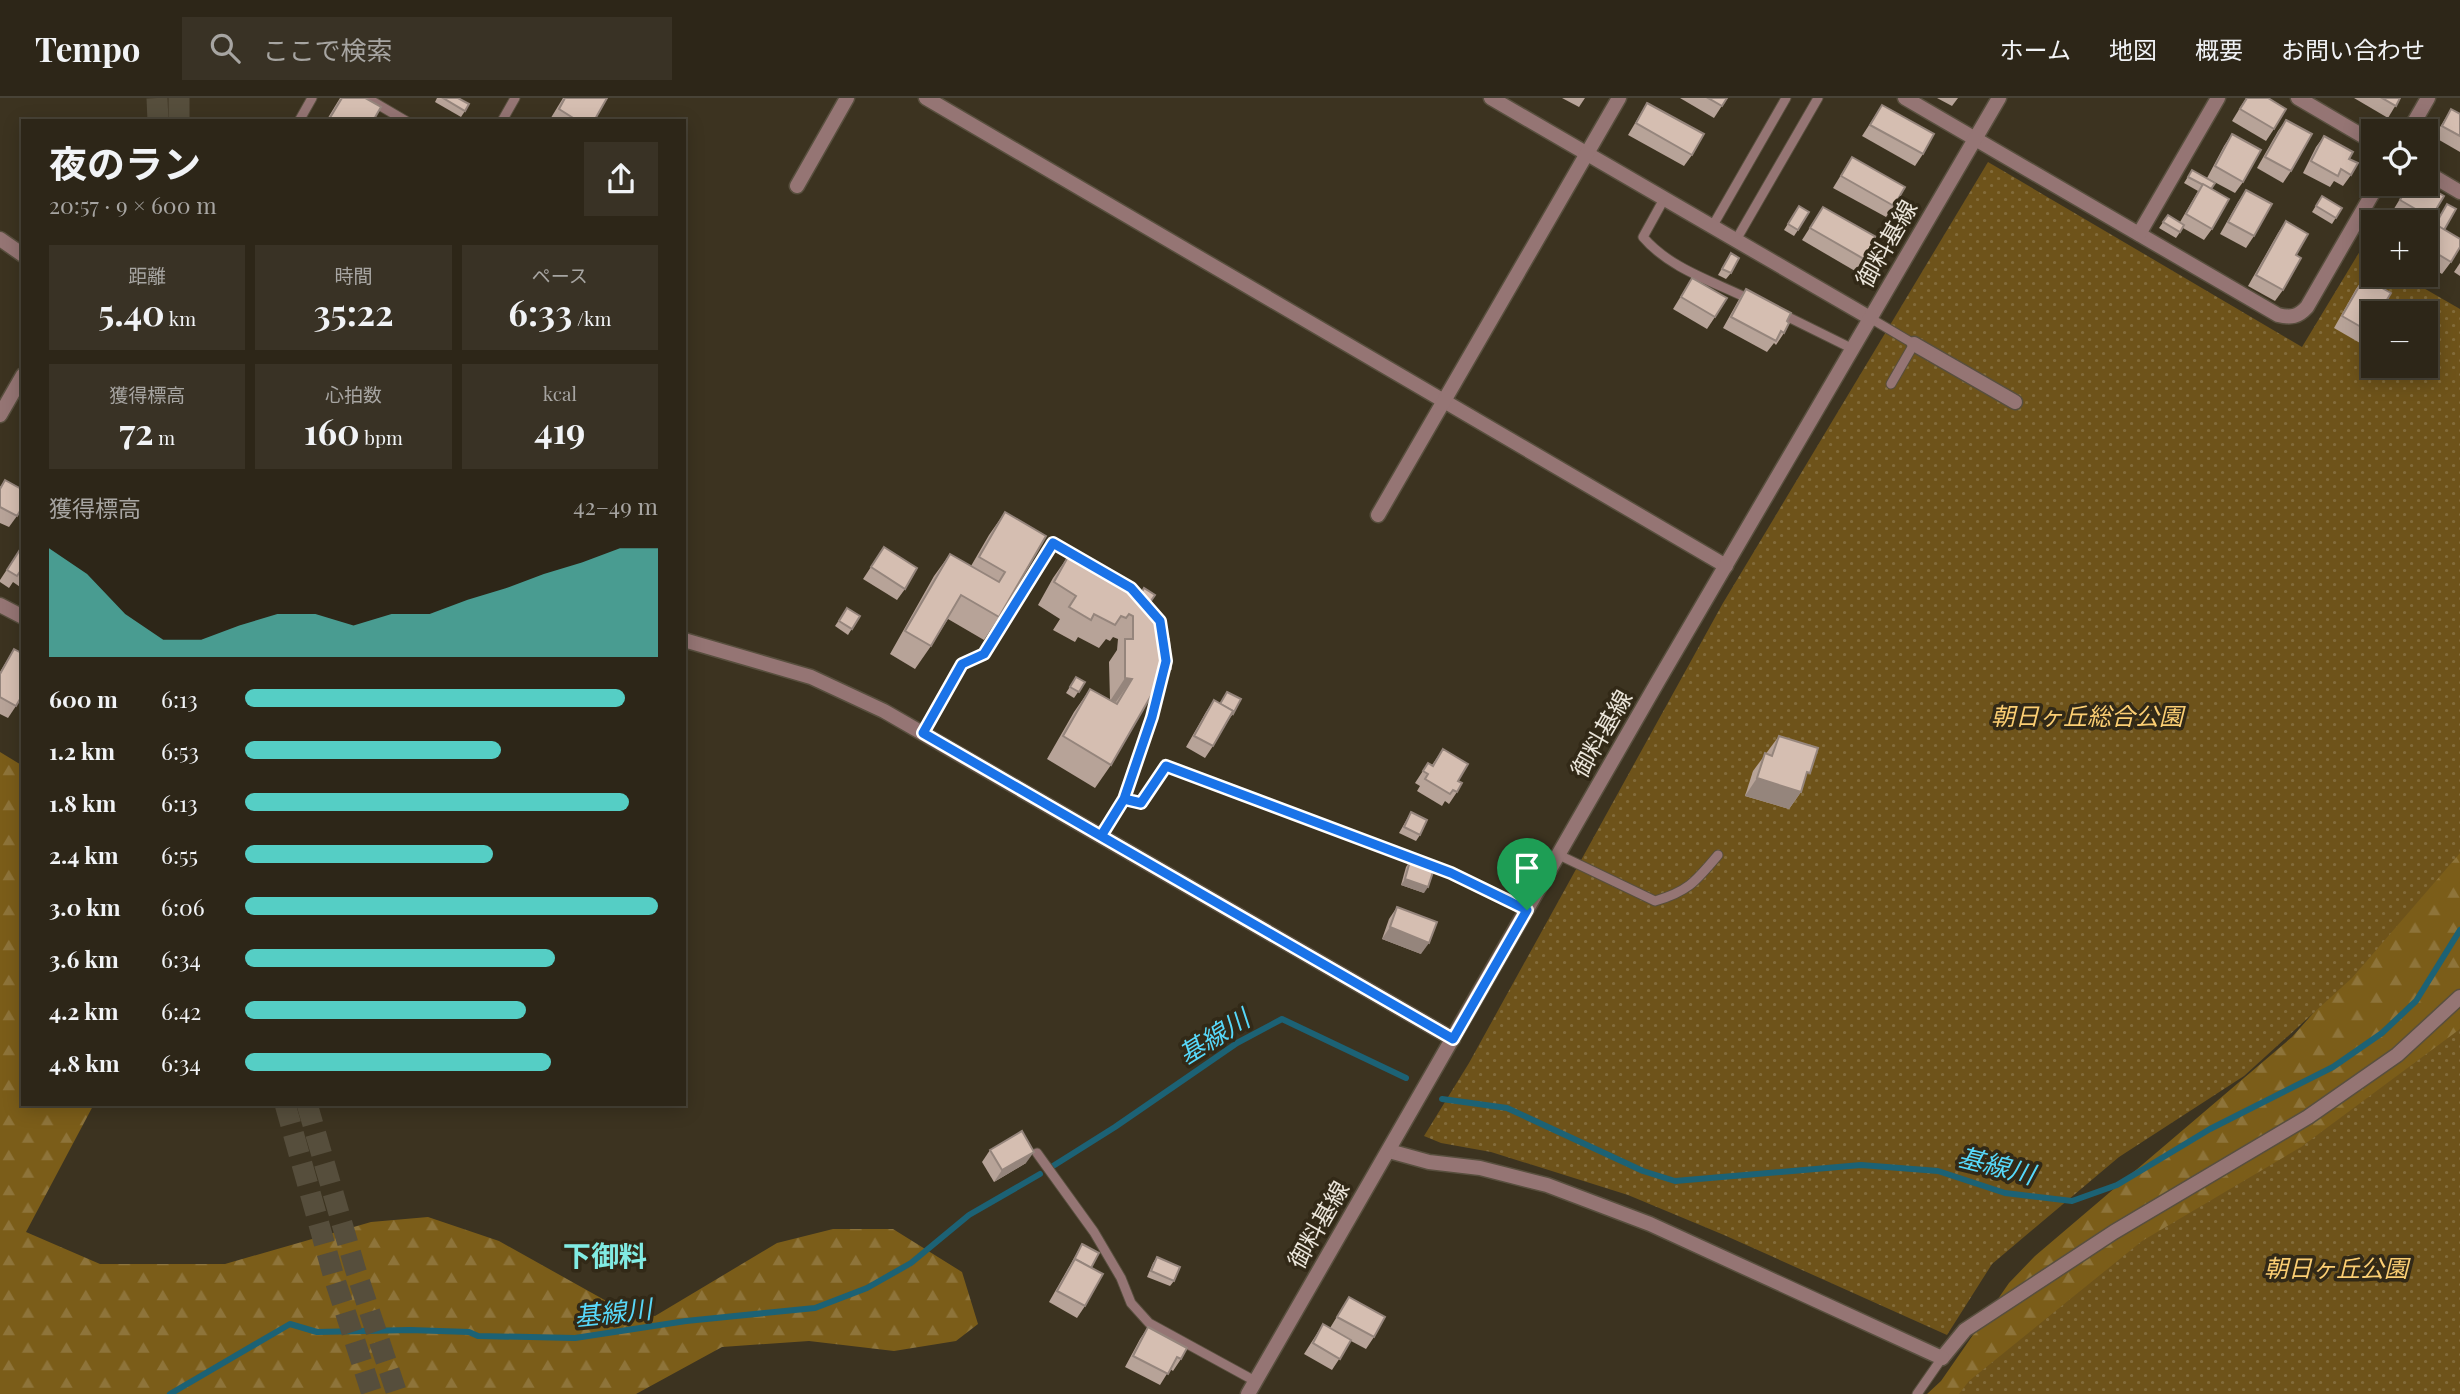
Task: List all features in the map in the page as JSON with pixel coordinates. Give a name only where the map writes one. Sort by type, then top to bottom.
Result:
[{"type":"street","points":[[797,186],[846,98]]},
{"type":"street","points":[[926,98],[1726,566]]},
{"type":"street","points":[[1491,98],[1870,318]]},
{"type":"street","points":[[1378,515],[1619,98]]},
{"type":"street","points":[[1905,98],[2138,234],[2278,314],[2290,318],[2307,307],[2371,196]]},
{"type":"street","name":"御料基線","points":[[1252,1388],[1999,98]]},
{"type":"street","points":[[2138,234],[2218,98]]},
{"type":"street","points":[[2298,98],[2361,135]]},
{"type":"street","points":[[2416,119],[2428,98]]},
{"type":"street","points":[[2438,179],[2460,192]]},
{"type":"street","points":[[0,239],[21,255]]},
{"type":"street","points":[[1914,344],[2015,402]]},
{"type":"street","points":[[0,415],[21,378]]},
{"type":"street","points":[[0,605],[21,616]]},
{"type":"street","points":[[686,641],[811,677],[851,694],[1453,1039]]},
{"type":"street","points":[[1389,1151],[1429,1162],[1480,1168],[1547,1185],[1650,1224],[1942,1358],[1965,1330],[2114,1232],[2308,1117],[2398,1055],[2460,997]]},
{"type":"lane","points":[[300,119],[312,98]]},
{"type":"lane","points":[[367,98],[403,119]]},
{"type":"lane","points":[[503,119],[515,98]]},
{"type":"lane","points":[[1712,227],[1786,98]]},
{"type":"lane","points":[[1736,240],[1818,98]]},
{"type":"lane","points":[[1664,199],[1643,237],[1655,251],[1670,261],[1764,305]]},
{"type":"lane","points":[[1775,311],[1853,349]]},
{"type":"lane","points":[[1870,318],[1914,344],[1891,384]]},
{"type":"lane","points":[[923,733],[962,664],[984,654],[1053,543],[1131,588],[1160,621],[1162,635]]},
{"type":"lane","points":[[1101,836],[1124,799],[1152,717],[1166,661]]},
{"type":"lane","points":[[1124,799],[1141,803],[1166,766],[1451,873],[1527,910]]},
{"type":"lane","points":[[1559,855],[1655,901],[1680,894],[1718,855]]},
{"type":"lane","points":[[1037,1153],[1094,1232],[1121,1278],[1131,1303],[1149,1323],[1252,1388]]},
{"type":"lane","points":[[1917,1394],[1942,1358]]},
{"type":"green space","name":"朝日ヶ丘総合公園","points":[[1988,162],[2302,347],[2360,251],[2361,287],[2422,287],[2460,309],[2460,853],[2352,978],[2244,1076],[2119,1157],[1992,1264],[1947,1335],[1628,1195],[1491,1152],[1441,1143],[1424,1136],[1469,1063],[1723,603]]},
{"type":"green space","points":[[0,752],[21,765],[21,1106],[93,1106],[26,1232],[100,1264],[225,1264],[371,1222],[428,1217],[499,1241],[626,1312],[655,1316],[777,1243],[833,1229],[893,1229],[962,1272],[978,1324],[956,1341],[894,1351],[809,1341],[722,1347],[636,1394],[0,1394]]},
{"type":"green space","name":"朝日ヶ丘公園","points":[[2460,848],[2460,1394],[1927,1394],[1941,1381],[2009,1283],[2035,1256],[2292,1037]]},
{"type":"green space","name":"朝日ヶ丘公園","points":[[2460,1029],[2460,1394],[1959,1394],[1969,1381],[2142,1241],[2301,1147]]},
{"type":"building","points":[[342,98],[365,98],[381,107],[374,119],[329,119]]},
{"type":"building","points":[[443,98],[458,98],[469,104],[465,111]]},
{"type":"building","points":[[565,98],[607,98],[595,119],[575,119],[559,109]]},
{"type":"building","points":[[1708,98],[1727,98],[1722,106]]},
{"type":"building","points":[[2247,98],[2268,98],[2286,109],[2274,129],[2240,109]]},
{"type":"building","points":[[2382,98],[2400,98],[2396,106]]},
{"type":"building","points":[[1647,103],[1704,134],[1692,155],[1636,123]]},
{"type":"building","points":[[1882,105],[1934,134],[1923,154],[1870,125]]},
{"type":"building","points":[[2451,109],[2460,114],[2460,136],[2442,126]]},
{"type":"building","points":[[2286,120],[2312,134],[2291,171],[2265,157]]},
{"type":"building","points":[[2232,134],[2261,150],[2243,182],[2215,166]]},
{"type":"building","points":[[2324,136],[2353,152],[2349,159],[2358,163],[2351,175],[2341,169],[2338,176],[2311,161]]},
{"type":"building","points":[[1852,157],[1905,187],[1894,206],[1841,176]]},
{"type":"building","points":[[2192,170],[2215,183],[2211,189],[2188,177]]},
{"type":"building","points":[[2203,184],[2229,199],[2212,229],[2186,214]]},
{"type":"building","points":[[2246,190],[2272,204],[2254,236],[2228,222]]},
{"type":"building","points":[[2438,193],[2444,196],[2436,210],[2417,210],[2400,200],[2402,196],[2438,196]]},
{"type":"building","points":[[2322,196],[2342,208],[2336,218],[2316,206]]},
{"type":"building","points":[[2447,204],[2456,209],[2444,230],[2438,226],[2438,220]]},
{"type":"building","points":[[1799,206],[1809,212],[1798,230],[1788,224]]},
{"type":"building","points":[[1823,207],[1876,237],[1864,259],[1810,228]]},
{"type":"building","points":[[2168,215],[2184,225],[2180,232],[2163,222]]},
{"type":"building","points":[[2286,221],[2308,234],[2296,255],[2301,258],[2283,290],[2256,275]]},
{"type":"building","points":[[2438,226],[2460,239],[2460,247],[2451,262],[2438,254]]},
{"type":"building","points":[[1731,253],[1739,258],[1731,273],[1722,269]]},
{"type":"building","points":[[1692,278],[1727,298],[1715,317],[1681,297]]},
{"type":"building","points":[[2361,283],[2361,287],[2380,287],[2391,293],[2386,301],[2361,301],[2361,327],[2342,316]]},
{"type":"building","points":[[1746,289],[1791,313],[1784,333],[1781,331],[1776,341],[1731,317]]},
{"type":"building","points":[[5,480],[21,489],[21,509],[17,516],[0,507],[0,489]]},
{"type":"building","points":[[1005,512],[1046,536],[999,617],[961,595],[931,646],[905,631],[950,554],[999,582],[1005,572],[979,557]]},
{"type":"building","points":[[884,547],[917,568],[905,589],[871,567]]},
{"type":"building","points":[[21,548],[21,570],[17,576],[7,570]]},
{"type":"building","points":[[1069,555],[1139,597],[1144,588],[1155,595],[1144,611],[1162,622],[1163,639],[1169,639],[1171,669],[1166,670],[1111,765],[1063,736],[1090,689],[1117,704],[1132,679],[1125,678],[1125,639],[1133,639],[1133,616],[1121,616],[1115,625],[1094,614],[1091,620],[1069,607],[1076,596],[1054,582]]},
{"type":"building","points":[[847,608],[860,616],[852,629],[839,621]]},
{"type":"building","points":[[14,649],[21,653],[21,697],[16,706],[0,697],[0,674]]},
{"type":"building","points":[[1076,677],[1085,682],[1079,692],[1070,687]]},
{"type":"building","points":[[1227,692],[1241,699],[1233,714],[1233,711],[1220,704]]},
{"type":"building","points":[[1214,700],[1233,711],[1213,746],[1194,736]]},
{"type":"building","points":[[1779,736],[1818,748],[1801,792],[1757,778],[1765,753],[1772,756]]},
{"type":"building","points":[[1443,749],[1468,764],[1458,781],[1462,783],[1457,792],[1453,790],[1450,794],[1425,779],[1428,774],[1423,771],[1428,763],[1433,766]]},
{"type":"building","points":[[1411,812],[1427,820],[1420,835],[1404,827]]},
{"type":"building","points":[[1410,861],[1434,869],[1428,887],[1405,879]]},
{"type":"building","points":[[1397,907],[1437,922],[1429,943],[1390,927]]},
{"type":"building","points":[[1022,1131],[1034,1152],[1002,1170],[990,1150]]},
{"type":"building","points":[[1082,1244],[1099,1253],[1091,1268],[1075,1259],[1073,1262]]},
{"type":"building","points":[[1157,1257],[1180,1267],[1174,1281],[1151,1271]]},
{"type":"building","points":[[1075,1259],[1103,1274],[1085,1306],[1057,1291]]},
{"type":"building","points":[[1349,1297],[1385,1317],[1374,1337],[1337,1317]]},
{"type":"building","points":[[1323,1324],[1351,1340],[1340,1359],[1313,1343]]},
{"type":"building","points":[[1148,1327],[1187,1348],[1181,1359],[1177,1357],[1168,1374],[1133,1356]]},
{"type":"waterway","name":"基線川","points":[[1442,1099],[1507,1108],[1643,1171],[1675,1181],[1861,1165],[1938,1171],[2005,1193],[2072,1201],[2117,1185],[2210,1129],[2333,1067],[2382,1033],[2416,1001],[2460,930]]},
{"type":"waterway","name":"基線川","points":[[1053,1166],[1237,1043],[1282,1019],[1406,1078]]},
{"type":"waterway","name":"基線川","points":[[170,1394],[290,1324],[317,1332],[410,1330],[469,1332],[478,1336],[575,1338],[686,1321],[815,1308],[867,1288],[911,1263],[969,1215],[1040,1174]]},
{"type":"tunnel","points":[[157,98],[158,119]]},
{"type":"tunnel","points":[[179,98],[179,119]]},
{"type":"tunnel","points":[[286,1106],[333,1274],[372,1394]]},
{"type":"tunnel","points":[[308,1106],[355,1268],[397,1394]]},
{"type":"district","name":"下御料","points":[[605,1256]]},
{"type":"route","points":[[1527,910],[1451,873],[1166,766],[1141,803],[1124,799],[1101,836],[923,733],[962,664],[984,654],[1053,543],[1131,588],[1160,621],[1166,661],[1152,717],[1124,799],[1101,836],[1453,1039],[1527,910]]}]
